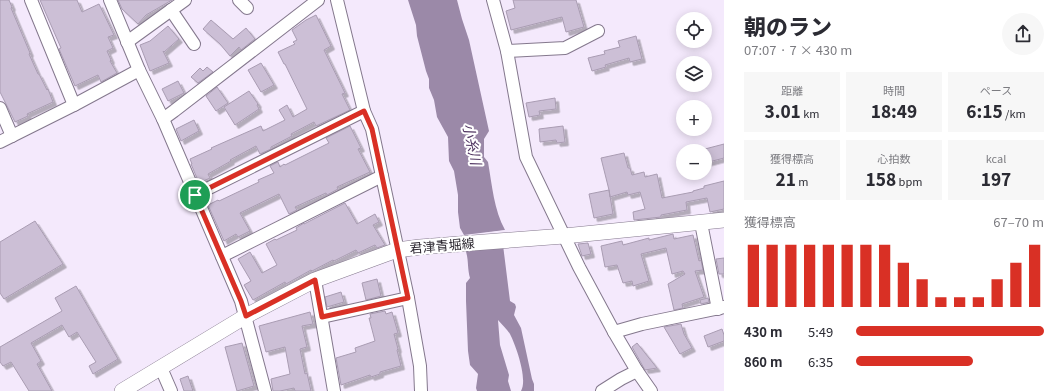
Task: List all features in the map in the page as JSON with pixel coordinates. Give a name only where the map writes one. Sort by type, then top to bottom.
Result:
[{"type":"main road","name":"君津青堀線","points":[[122,391],[246,316],[315,280],[397,250],[564,236],[724,220]]},
{"type":"street","points":[[31,0],[74,105]]},
{"type":"street","points":[[110,0],[139,70],[162,119],[241,301],[264,391]]},
{"type":"street","points":[[162,119],[318,0]]},
{"type":"street","points":[[337,0],[364,111],[372,129],[408,298],[420,366],[421,391]]},
{"type":"street","points":[[493,0],[507,51],[526,157],[578,267],[614,332],[637,371],[651,391]]},
{"type":"street","points":[[127,42],[183,1]]},
{"type":"street","points":[[171,10],[194,44]]},
{"type":"street","points":[[507,51],[565,48],[598,31]]},
{"type":"street","points":[[0,142],[139,70]]},
{"type":"street","points":[[0,108],[12,136]]},
{"type":"street","points":[[195,195],[364,111]]},
{"type":"street","points":[[222,256],[382,176]]},
{"type":"street","points":[[614,332],[642,324],[721,308],[701,223]]},
{"type":"street","points":[[315,280],[334,391]]},
{"type":"street","points":[[322,317],[408,298]]},
{"type":"street","points":[[161,368],[171,391]]},
{"type":"street","points":[[602,391],[637,371]]},
{"type":"water","name":"小糸川","points":[[408,0],[457,0],[469,40],[489,131],[484,139],[484,157],[488,162],[498,214],[505,230],[464,235],[460,228],[458,195],[454,171],[449,161],[448,137],[437,117],[434,100],[429,88],[429,79],[417,36],[416,25]]},
{"type":"water","points":[[503,245],[510,301],[515,304],[516,307],[514,315],[521,328],[534,384],[534,391],[521,391],[523,379],[518,354],[510,334],[498,320],[500,345],[509,375],[508,381],[511,391],[477,391],[478,374],[470,365],[468,351],[466,283],[470,278],[465,249]]},
{"type":"pier","points":[[507,230],[506,232],[462,236]]},
{"type":"building","points":[[0,0],[9,0],[30,53],[29,54],[38,74],[47,90],[48,89],[53,102],[27,114],[28,116],[15,122],[0,92]]},
{"type":"building","points":[[40,0],[77,0],[82,12],[99,4],[114,35],[108,37],[113,48],[107,51],[111,60],[110,61],[117,73],[101,82],[98,75],[75,86],[59,49],[61,48]]},
{"type":"building","points":[[118,0],[172,0],[146,15],[138,24],[122,9]]},
{"type":"building","points":[[513,0],[576,0],[584,27],[566,32],[562,17],[511,30],[506,11],[515,8]]},
{"type":"building","points":[[316,15],[331,46],[324,50],[345,93],[342,94],[350,110],[316,126],[314,122],[291,134],[292,136],[260,154],[256,146],[208,174],[210,178],[199,183],[190,159],[261,126],[263,131],[285,120],[279,110],[287,105],[293,117],[307,109],[278,52],[295,44],[293,42],[297,40],[292,30]]},
{"type":"building","points":[[211,20],[233,39],[246,28],[255,39],[241,50],[239,47],[230,56],[220,44],[203,29]]},
{"type":"building","points":[[168,26],[179,39],[164,52],[163,51],[169,63],[150,71],[140,45],[150,41]]},
{"type":"building","points":[[636,36],[642,59],[630,62],[629,58],[605,65],[606,67],[592,71],[588,58],[605,54],[604,51],[620,47],[618,41]]},
{"type":"building","points":[[261,63],[274,85],[261,92],[248,70]]},
{"type":"building","points":[[207,67],[213,72],[198,83],[191,77],[200,68],[203,71]]},
{"type":"building","points":[[178,81],[184,93],[168,101],[162,89]]},
{"type":"building","points":[[217,87],[228,103],[216,111],[206,96]]},
{"type":"building","points":[[249,91],[258,104],[259,109],[235,125],[224,107]]},
{"type":"building","points":[[555,98],[556,109],[539,111],[540,115],[529,117],[526,103]]},
{"type":"building","points":[[194,120],[199,131],[181,141],[176,129]]},
{"type":"building","points":[[350,126],[361,148],[358,149],[370,172],[337,187],[338,189],[327,195],[326,193],[295,207],[297,210],[289,214],[279,194],[240,213],[250,231],[238,237],[236,234],[224,241],[208,205],[259,182],[258,180],[274,173],[270,166],[278,162],[280,167],[329,143],[326,138]]},
{"type":"building","points":[[563,126],[565,142],[557,143],[556,140],[540,142],[539,129]]},
{"type":"building","points":[[724,144],[724,158],[712,161],[712,147]]},
{"type":"building","points":[[624,153],[628,168],[630,168],[632,175],[644,172],[645,177],[657,174],[662,198],[693,192],[704,188],[704,186],[724,181],[724,209],[710,212],[707,198],[686,202],[687,210],[661,215],[661,217],[634,220],[633,212],[645,209],[640,192],[628,195],[627,192],[610,197],[613,214],[594,218],[589,194],[609,190],[601,158]]},
{"type":"building","points":[[345,203],[357,224],[375,214],[379,222],[373,225],[385,245],[377,248],[375,245],[358,253],[356,250],[312,271],[311,270],[286,284],[285,282],[253,300],[244,285],[251,281],[238,259],[250,252],[262,273],[277,265],[266,244],[297,230],[296,228],[304,223]]},
{"type":"building","points":[[35,221],[63,264],[4,299],[0,293],[0,242]]},
{"type":"building","points":[[673,234],[674,239],[693,235],[699,261],[701,260],[703,270],[695,271],[704,297],[682,304],[683,308],[674,310],[668,284],[685,274],[683,271],[672,274],[666,248],[641,254],[649,281],[633,286],[632,281],[623,283],[617,265],[605,267],[601,246],[622,241],[623,245],[649,238],[649,240]]},
{"type":"building","points":[[588,243],[591,254],[582,256],[578,244]]},
{"type":"building","points":[[724,258],[724,274],[719,274],[716,259]]},
{"type":"building","points":[[377,279],[381,296],[366,300],[362,283]]},
{"type":"building","points":[[76,286],[118,359],[93,374],[89,366],[96,362],[77,332],[69,337],[62,325],[31,343],[41,361],[37,364],[52,391],[29,391],[11,362],[3,366],[0,362],[0,347],[62,311],[55,298]]},
{"type":"building","points":[[341,292],[344,302],[327,307],[325,297]]},
{"type":"building","points":[[708,298],[709,302],[701,304],[700,300]]},
{"type":"building","points":[[385,311],[386,314],[392,312],[398,333],[394,334],[401,366],[380,372],[380,374],[371,377],[370,375],[341,385],[336,358],[356,352],[355,348],[375,341],[369,318],[371,318],[370,314]]},
{"type":"building","points":[[310,312],[313,324],[302,326],[307,347],[300,349],[305,374],[307,373],[311,391],[295,391],[294,388],[273,391],[271,379],[290,374],[285,347],[266,352],[259,326]]},
{"type":"building","points":[[681,324],[684,334],[692,348],[680,354],[664,327]]},
{"type":"building","points":[[722,329],[724,341],[708,347],[704,336]]},
{"type":"building","points":[[242,343],[254,386],[237,391],[225,347]]},
{"type":"building","points":[[637,343],[657,368],[645,370],[632,347]]},
{"type":"building","points":[[188,376],[193,391],[184,391],[180,379]]},
{"type":"route","points":[[364,111],[372,129],[408,298],[322,317],[315,280],[246,316],[241,301],[195,195],[364,111]]}]
